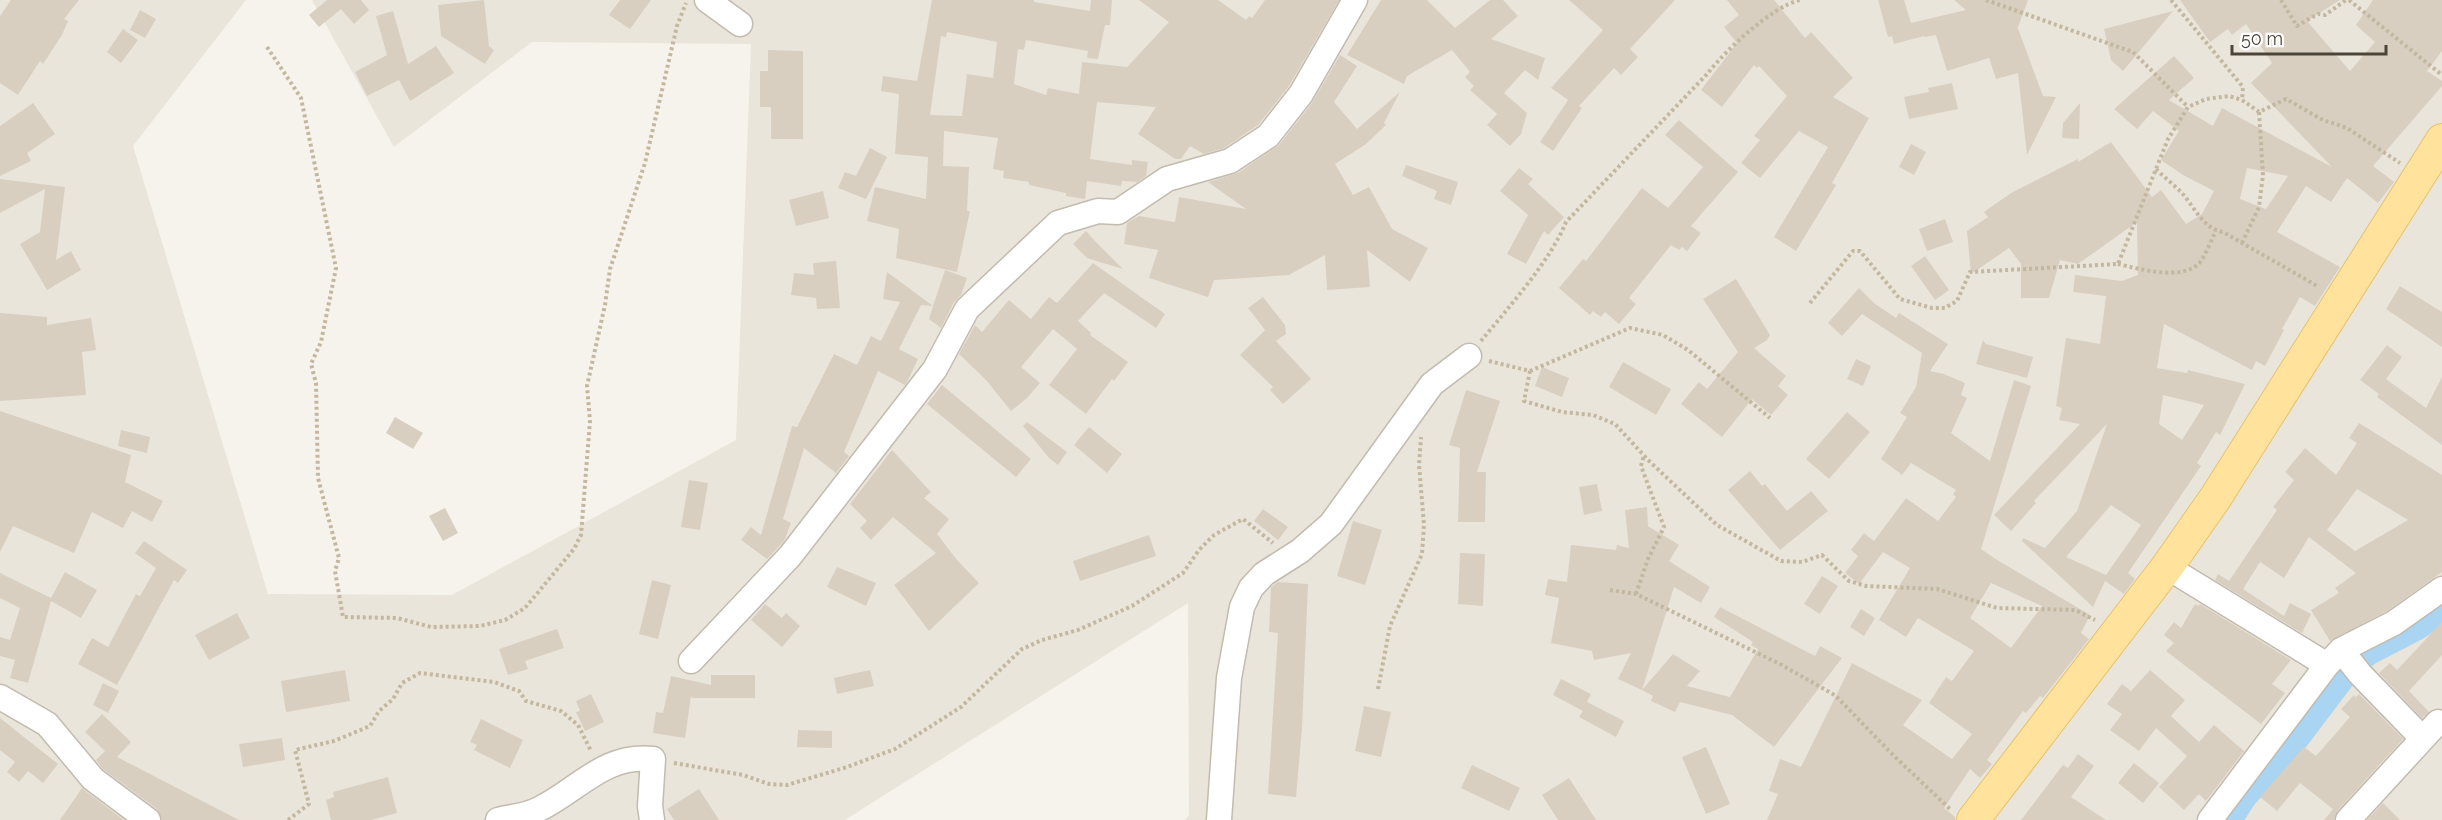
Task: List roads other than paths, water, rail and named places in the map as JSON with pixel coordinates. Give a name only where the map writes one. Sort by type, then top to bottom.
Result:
[{"type":"main road","points":[[1964,816],[2118,631],[2167,567],[2216,497],[2442,140]]},
{"type":"street","points":[[707,0],[740,24]]},
{"type":"street","points":[[691,662],[798,546],[935,369],[967,309],[1058,223],[1098,211],[1118,212],[1167,179],[1230,161],[1268,136],[1301,94],[1355,0]]},
{"type":"street","points":[[1219,820],[1229,678],[1242,607],[1251,588],[1264,574],[1331,524],[1354,494],[1380,453],[1432,384],[1469,356]]},
{"type":"street","points":[[2167,567],[2344,662],[2422,738]]},
{"type":"street","points":[[2210,820],[2344,662],[2442,589]]},
{"type":"street","points":[[0,697],[47,724],[93,779],[148,820]]},
{"type":"street","points":[[2349,820],[2422,738],[2438,722],[2442,724]]},
{"type":"street","points":[[498,820],[535,811],[601,770],[635,757],[653,759],[651,820]]},
{"type":"waterway","points":[[2232,820],[2246,798],[2290,751],[2349,673],[2369,655],[2419,629],[2442,613]]}]
